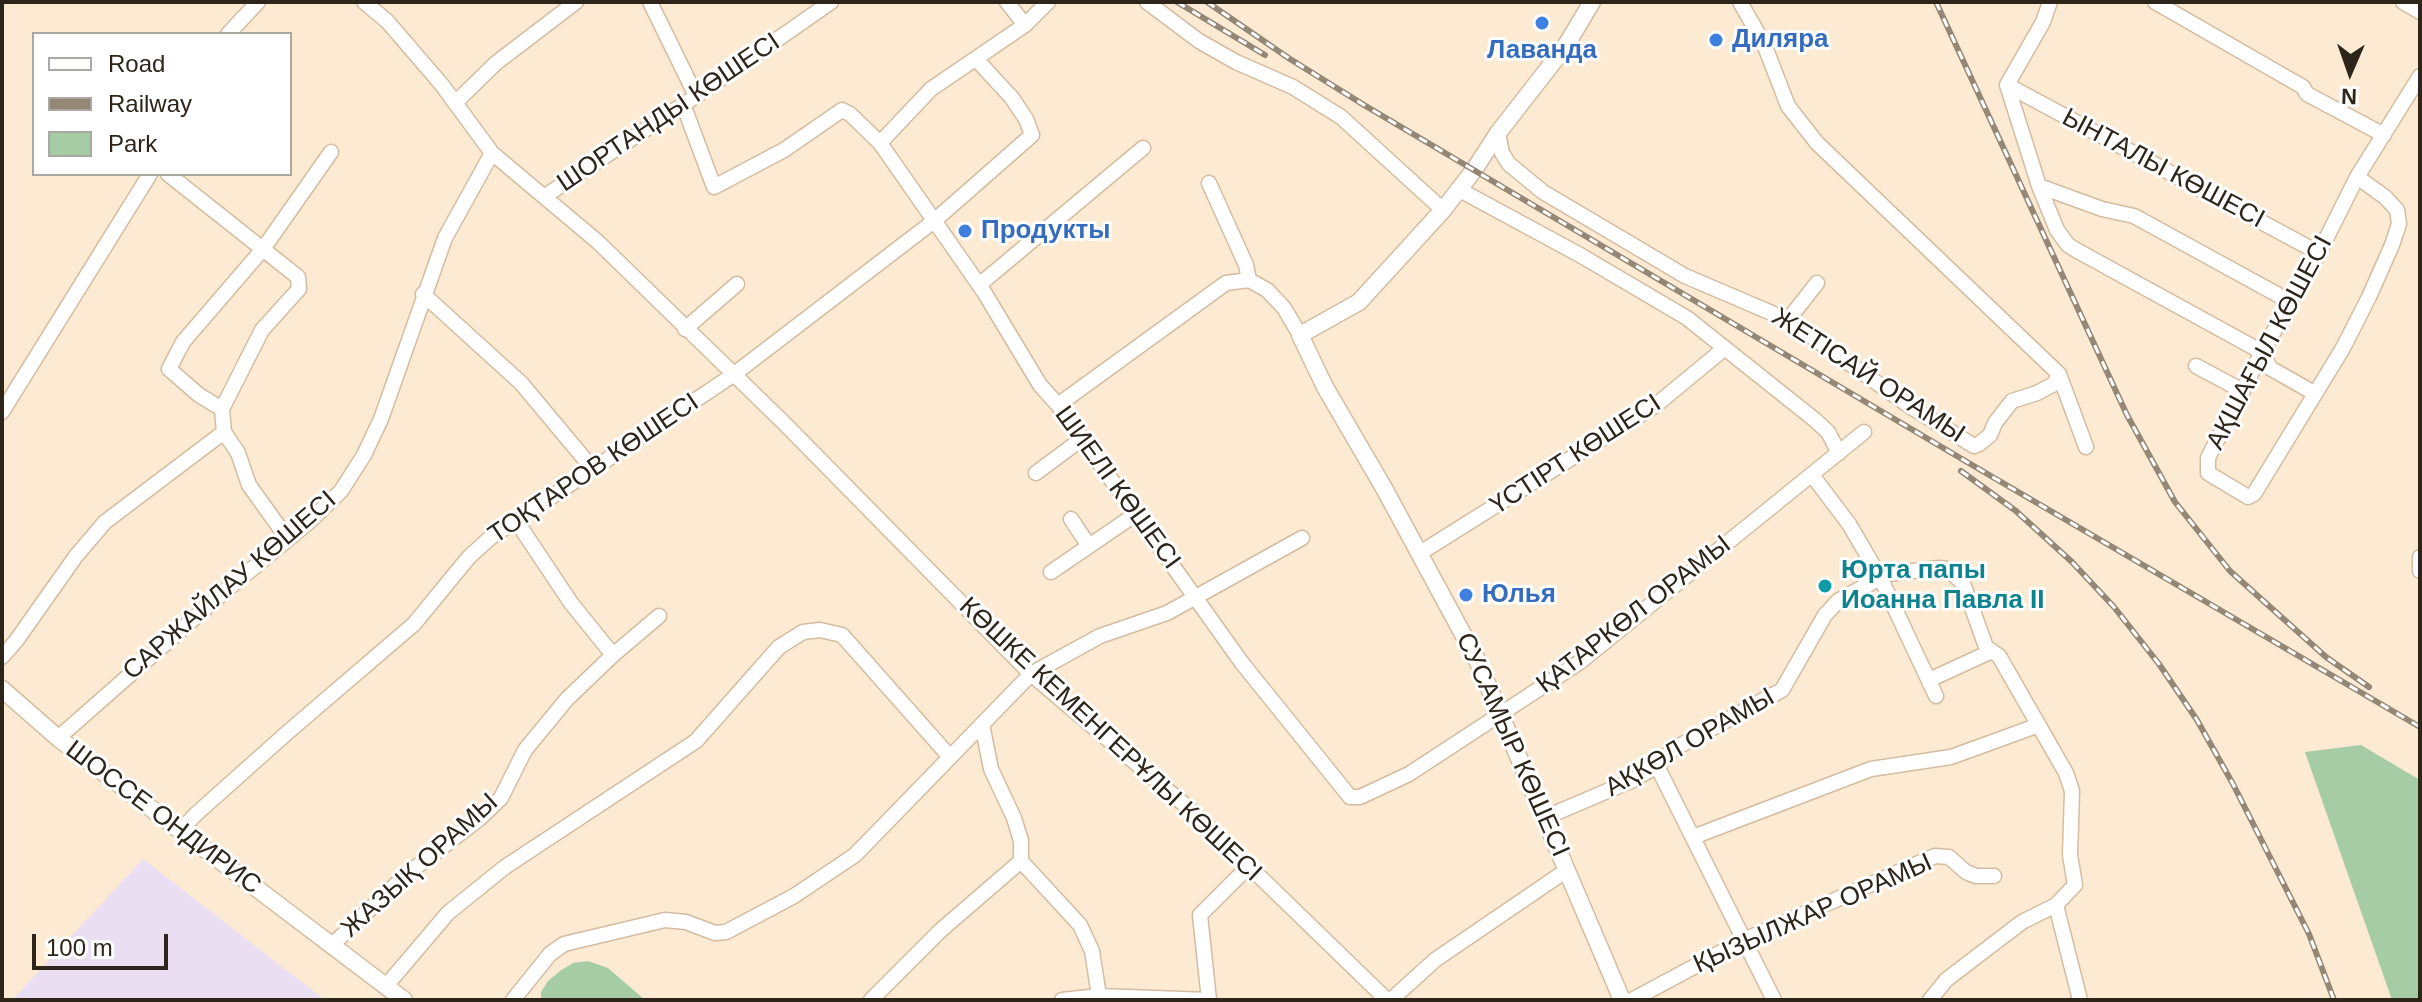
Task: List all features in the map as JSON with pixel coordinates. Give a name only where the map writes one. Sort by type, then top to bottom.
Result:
[{"type":"main road","points":[[1300,335],[1359,302],[1443,210],[1565,47],[1592,2]]},
{"type":"main road","name":"СУСАМЫР КӨШЕСІ","points":[[1300,335],[1325,387],[1478,662],[1622,1000]]},
{"type":"main road","name":"ШОССЕ ОНДИРИС","points":[[2,689],[58,738],[404,1000]]},
{"type":"street","points":[[230,32],[258,2]]},
{"type":"street","name":"КӨШКЕ КЕМЕНГЕРҰЛЫ КӨШЕСІ","points":[[364,2],[387,21],[492,153],[598,242],[784,423],[1031,674],[1192,811],[1389,1000]]},
{"type":"street","points":[[455,103],[496,63],[576,2]]},
{"type":"street","points":[[650,2],[690,100]]},
{"type":"street","name":"ШОРТАНДЫ КӨШЕСІ","points":[[545,196],[831,2]]},
{"type":"street","points":[[1007,2],[1025,25]]},
{"type":"street","points":[[880,143],[931,89],[1025,25],[1048,2]]},
{"type":"street","points":[[1147,2],[1199,41],[1236,62],[1293,87],[1341,117],[1443,210]]},
{"type":"street","points":[[1740,2],[1764,44],[1788,106],[1817,143],[2059,374],[2086,447]]},
{"type":"street","points":[[2050,2],[2043,22],[2007,85],[2039,186],[2057,230],[2068,245],[2262,352],[2270,368],[2314,393]]},
{"type":"street","points":[[2403,2],[2420,12]]},
{"type":"street","points":[[2163,4],[2303,87],[2307,94],[2384,135]]},
{"type":"street","name":"ТОҚТАРОВ КӨШЕСІ","points":[[180,831],[288,732],[414,624],[469,557],[515,519],[733,375],[934,221],[1032,135],[1012,98],[976,59]]},
{"type":"street","name":"АҚШАҒЫЛ КӨШЕСІ","points":[[2357,177],[2397,210],[2399,224],[2369,297],[2343,348],[2254,494],[2248,497],[2208,473],[2208,458],[2357,177],[2420,76]]},
{"type":"street","name":"ЫНТАЛЫ КӨШЕСІ","points":[[2007,85],[2319,253]]},
{"type":"street","name":"ШИЕЛІ КӨШЕСІ","points":[[690,100],[714,187],[784,150],[842,110],[880,143],[979,285],[1029,370],[1083,438],[1242,663],[1350,797],[1360,797],[1380,788]]},
{"type":"street","name":"ЖЕТІСАЙ ОРАМЫ","points":[[1498,133],[1502,153],[1509,164],[1543,192],[1685,276],[1788,320],[1911,407],[1974,446],[1990,435],[2012,401],[2054,384],[2059,374]]},
{"type":"street","points":[[979,285],[1143,148]]},
{"type":"street","points":[[222,409],[199,395],[169,369],[183,342],[263,249],[331,152]]},
{"type":"street","name":"САРЖАЙЛАУ КӨШЕСІ","points":[[58,738],[77,718],[310,521],[341,491],[364,455],[381,419],[445,238],[492,153]]},
{"type":"street","points":[[2,412],[149,176]]},
{"type":"street","points":[[171,176],[298,277],[299,289],[262,330],[222,409],[224,432],[238,453],[249,485],[287,538]]},
{"type":"street","points":[[1058,405],[1211,292],[1226,283],[1249,280],[1246,265],[1209,183]]},
{"type":"street","points":[[2039,186],[2102,209],[2134,216],[2291,302]]},
{"type":"street","points":[[1458,189],[1687,318],[1815,420],[1828,432],[1839,453]]},
{"type":"street","name":"СУСАМЫР КӨШЕСІ","points":[[1249,280],[1267,290],[1284,308],[1300,335]]},
{"type":"street","points":[[1788,320],[1817,283]]},
{"type":"street","points":[[685,329],[737,284]]},
{"type":"street","points":[[423,294],[521,383],[592,468]]},
{"type":"street","name":"ҮСТІРТ КӨШЕСІ","points":[[1420,553],[1656,405],[1725,348]]},
{"type":"street","points":[[2196,366],[2243,391]]},
{"type":"street","points":[[2,657],[76,556],[105,522],[224,432]]},
{"type":"street","name":"ҚАТАРКӨЛ ОРАМЫ","points":[[1380,788],[1409,774],[1580,662],[1864,432]]},
{"type":"street","points":[[1036,473],[1083,438]]},
{"type":"street","points":[[1812,475],[1849,524],[1880,577],[1936,696]]},
{"type":"street","points":[[1051,572],[1136,514]]},
{"type":"street","points":[[515,519],[571,603],[613,655]]},
{"type":"street","points":[[1071,519],[1089,546]]},
{"type":"street","points":[[513,1000],[550,954],[564,944],[665,920],[686,922],[715,933],[726,932],[754,919],[835,871],[855,855],[1031,674],[1100,636],[1167,613],[1195,599],[1302,538]]},
{"type":"street","points":[[2420,557],[2420,571]]},
{"type":"street","name":"АҚКӨЛ ОРАМЫ","points":[[1544,818],[1633,780],[1657,766],[1672,750],[1782,690],[1825,615],[1838,601],[1880,577],[1901,571],[1939,568],[1953,573],[1963,583],[1986,647],[1992,651]]},
{"type":"street","name":"ЖАЗЫҚ ОРАМЫ","points":[[331,946],[407,874],[479,819],[501,798],[532,741],[567,699],[659,616]]},
{"type":"street","name":"ЖАЗЫҚ ОРАМЫ","points":[[386,986],[428,935],[457,906],[505,867],[696,741],[779,647],[803,632],[820,630],[842,635],[950,757]]},
{"type":"street","points":[[1929,680],[1992,651],[1999,656],[2066,773],[2072,791],[2070,855],[2075,885],[2056,905],[2022,922],[1946,980],[1930,1000]]},
{"type":"street","points":[[982,724],[991,769],[1006,797],[1021,841],[1021,861],[1080,925],[1092,951],[1099,996]]},
{"type":"street","points":[[1693,837],[1871,769],[1951,757],[2039,725]]},
{"type":"street","points":[[1657,766],[1774,1000]]},
{"type":"street","name":"ҚЫЗЫЛЖАР ОРАМЫ","points":[[1632,1000],[1742,941],[1935,856],[1949,857],[1966,872],[1976,876],[1994,876]]},
{"type":"street","points":[[871,1000],[941,930],[1021,861]]},
{"type":"street","points":[[1062,1000],[1099,996],[1209,1000],[1200,915],[1249,866]]},
{"type":"street","points":[[1389,1000],[1435,960],[1567,870]]},
{"type":"street","points":[[2056,905],[2080,1000]]},
{"type":"shaded area","points":[[143,859],[325,1000],[12,1000]]},
{"type":"green space","points":[[2361,745],[2420,780],[2420,1000],[2392,1000],[2305,752]]},
{"type":"green space","points":[[588,961],[608,968],[645,1000],[541,1000],[541,992],[548,981],[560,971],[573,963]]},
{"type":"railway","points":[[1177,2],[1265,55]]},
{"type":"railway","points":[[1207,2],[1364,105],[2420,727]]},
{"type":"railway","points":[[1936,2],[2127,415],[2175,502],[2230,571],[2326,657],[2369,687]]},
{"type":"railway","points":[[1961,471],[2016,511],[2072,562],[2114,607],[2159,664],[2197,720],[2233,784],[2309,934],[2334,1000]]},
{"type":"place","name":"Лаванда","points":[[1542,23]]},
{"type":"place","name":"Диляра","points":[[1716,40]]},
{"type":"place","name":"Продукты","points":[[965,231]]},
{"type":"place","name":"Юрта папы Иоанна Павла II","points":[[1825,586]]},
{"type":"place","name":"Юлья","points":[[1466,595]]}]
